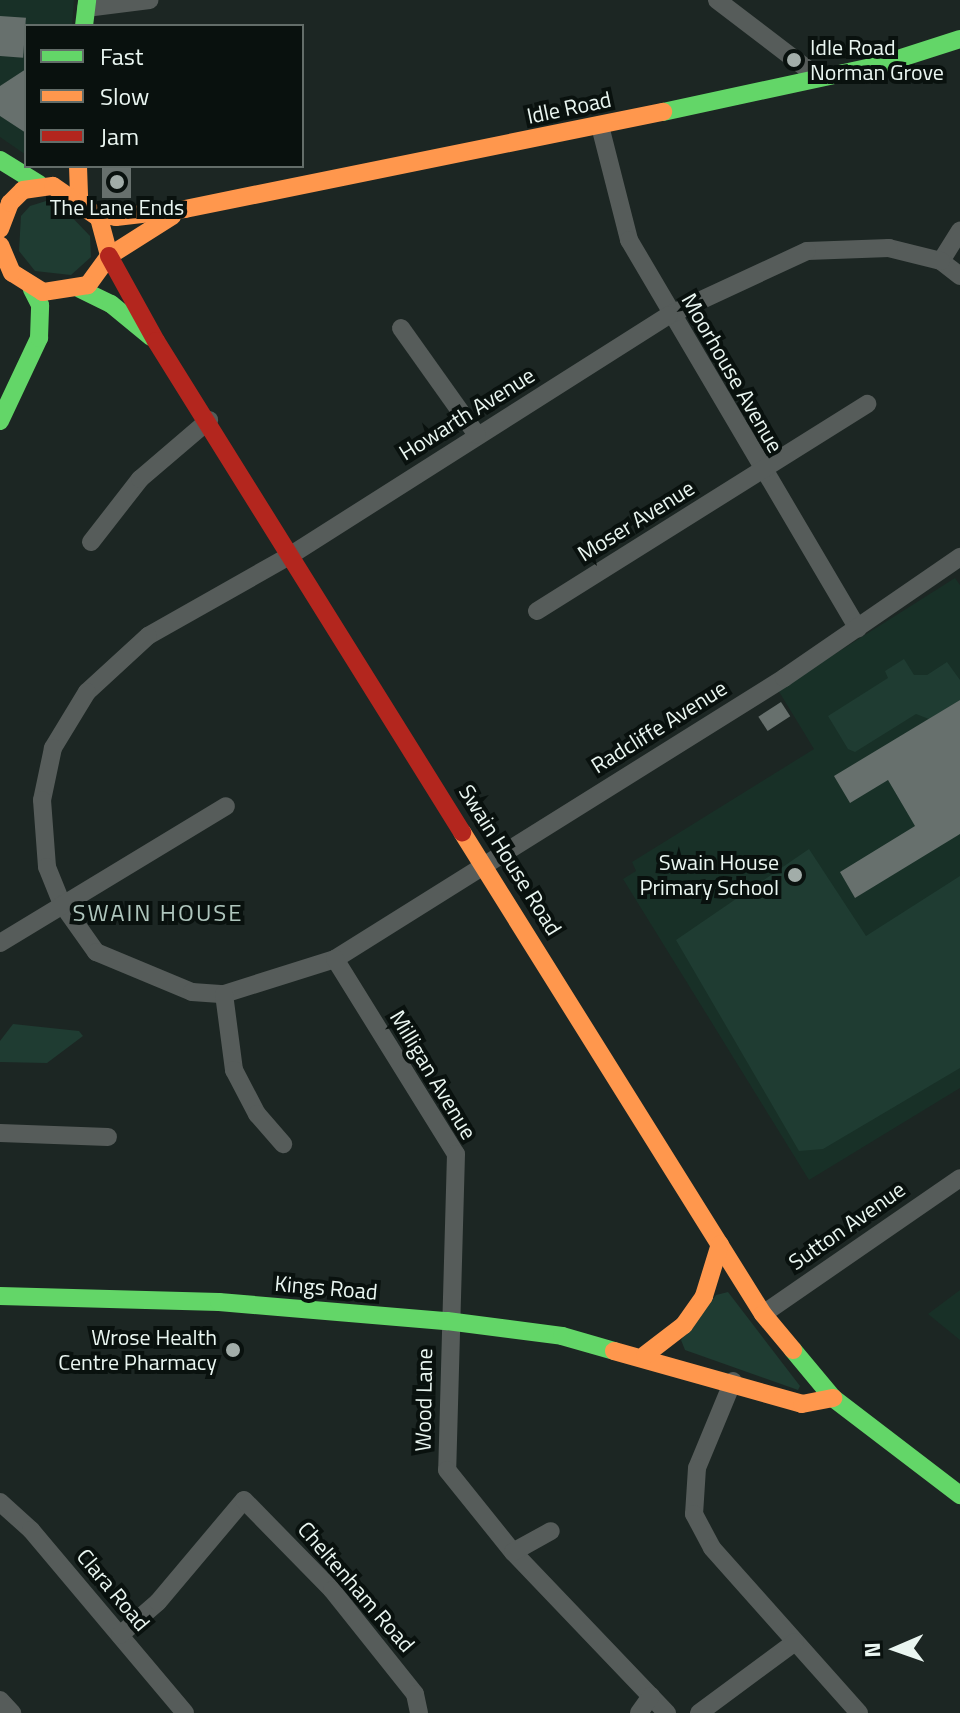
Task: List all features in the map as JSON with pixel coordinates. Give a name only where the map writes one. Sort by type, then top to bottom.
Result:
[{"type":"street","points":[[86,11],[149,0]]},
{"type":"street","points":[[717,0],[819,78]]},
{"type":"street","name":"Idle Road","points":[[94,213],[116,217],[185,209],[600,126],[819,78],[960,39]]},
{"type":"street","name":"Moorhouse Avenue","points":[[600,126],[629,240],[669,315],[858,629]]},
{"type":"street","points":[[0,160],[40,184],[79,199],[94,213]]},
{"type":"street","points":[[1,217],[23,190],[40,184],[56,168]]},
{"type":"street","points":[[78,168],[79,199]]},
{"type":"street","name":"Idle Road","points":[[0,421],[39,338],[76,290],[101,273],[109,256],[185,209]]},
{"type":"street","name":"Swain House Road","points":[[94,213],[108,237],[109,256],[156,341],[209,420],[763,1314],[833,1398]]},
{"type":"street","points":[[960,230],[941,261],[960,276]]},
{"type":"street","points":[[0,245],[6,271],[32,289],[76,290]]},
{"type":"street","name":"Howarth Avenue","points":[[224,994],[192,992],[96,952],[62,904],[47,867],[42,800],[53,748],[87,692],[148,636],[291,555],[669,315],[807,251],[889,248],[941,261]]},
{"type":"street","points":[[32,289],[41,314],[39,338]]},
{"type":"street","name":"Swain House Road","points":[[76,290],[111,304],[156,341]]},
{"type":"street","points":[[401,328],[477,435]]},
{"type":"street","name":"Moser Avenue","points":[[537,611],[867,404]]},
{"type":"street","points":[[91,542],[140,479],[209,420]]},
{"type":"street","name":"Radcliffe Avenue","points":[[224,994],[335,959],[858,629],[960,557]]},
{"type":"street","points":[[0,943],[226,806]]},
{"type":"street","name":"Milligan Avenue","points":[[335,959],[456,1154],[447,1321]]},
{"type":"street","points":[[224,994],[234,1070],[257,1114],[283,1144]]},
{"type":"street","points":[[0,1133],[108,1137]]},
{"type":"street","name":"Sutton Avenue","points":[[763,1314],[960,1178]]},
{"type":"street","points":[[645,1355],[684,1325],[704,1296],[720,1244]]},
{"type":"street","name":"Kings Road","points":[[0,1296],[219,1302],[447,1321],[562,1336],[645,1355],[802,1404],[833,1398]]},
{"type":"street","name":"Wood Lane","points":[[447,1321],[447,1470],[513,1552],[667,1713]]},
{"type":"street","points":[[733,1381],[697,1468],[694,1514],[712,1548],[859,1713]]},
{"type":"street","points":[[833,1398],[960,1495]]},
{"type":"street","name":"Cheltenham Road","points":[[120,1635],[158,1602],[244,1500],[349,1611],[415,1694],[419,1713]]},
{"type":"street","name":"Clara Road","points":[[0,1502],[31,1530],[185,1713]]},
{"type":"street","points":[[513,1552],[551,1531]]},
{"type":"street","points":[[699,1713],[795,1642]]},
{"type":"street","points":[[639,1713],[651,1696]]},
{"type":"street","points":[[0,1700],[12,1713]]},
{"type":"shaded area","points":[[0,0],[74,0],[72,24],[24,24],[24,154],[0,137]]},
{"type":"shaded area","points":[[46,201],[66,211],[90,236],[91,257],[71,275],[35,271],[19,251],[21,216],[30,206]]},
{"type":"shaded area","name":"Swain House Primary School","points":[[955,578],[960,585],[960,1088],[809,1180],[623,879],[636,871],[632,862],[814,749],[778,690]]},
{"type":"shaded area","points":[[904,659],[914,675],[927,675],[947,662],[960,680],[960,700],[929,719],[916,714],[855,752],[848,749],[828,716],[888,678],[885,671]]},
{"type":"shaded area","points":[[809,849],[866,936],[960,876],[960,1068],[823,1149],[799,1151],[676,940]]},
{"type":"shaded area","points":[[13,1024],[79,1031],[83,1036],[47,1063],[0,1062],[0,1041]]},
{"type":"shaded area","points":[[960,1290],[960,1340],[928,1314]]},
{"type":"shaded area","points":[[728,1292],[800,1386],[798,1390],[685,1350],[681,1340],[716,1295]]},
{"type":"building","points":[[0,16],[26,18],[23,58],[0,56]]},
{"type":"building","points":[[24,70],[24,132],[0,116],[0,86]]},
{"type":"building","name":"The Lane Ends","points":[[102,168],[131,168],[131,198],[102,198]]},
{"type":"building","points":[[960,700],[960,834],[855,898],[840,872],[915,826],[888,780],[850,803],[834,776]]},
{"type":"building","points":[[781,702],[790,716],[768,731],[758,717]]},
{"type":"traffic: fast","points":[[84,24],[87,0]]},
{"type":"traffic: fast","points":[[663,112],[876,66],[960,39]]},
{"type":"traffic: fast","points":[[0,160],[39,184]]},
{"type":"traffic: fast","points":[[0,421],[39,338],[40,305],[32,289]]},
{"type":"traffic: fast","points":[[80,289],[111,304],[151,337]]},
{"type":"traffic: fast","points":[[0,1296],[219,1302],[447,1321],[562,1336],[614,1351]]},
{"type":"traffic: fast","points":[[793,1350],[833,1398],[960,1495]]},
{"type":"traffic: slow","points":[[94,213],[116,217],[185,209],[663,112]]},
{"type":"traffic: slow","points":[[78,168],[79,199]]},
{"type":"traffic: slow","points":[[0,229],[10,203],[23,190],[53,186],[99,218],[109,256],[88,285],[43,292],[12,273],[0,245]]},
{"type":"traffic: slow","points":[[109,256],[172,216]]},
{"type":"traffic: slow","points":[[462,832],[763,1314],[793,1350]]},
{"type":"traffic: slow","points":[[645,1355],[684,1325],[704,1296],[720,1244]]},
{"type":"traffic: slow","points":[[614,1351],[802,1404],[833,1398]]},
{"type":"traffic: jam","points":[[109,256],[156,341],[462,832]]},
{"type":"place","name":"Idle Road Norman Grove","points":[[794,60]]},
{"type":"place","name":"The Lane Ends","points":[[117,182]]},
{"type":"place","name":"Swain House Primary School","points":[[795,875]]},
{"type":"place","name":"Wrose Health Centre Pharmacy","points":[[233,1350]]},
{"type":"district","name":"SWAIN HOUSE","points":[[158,913]]}]
